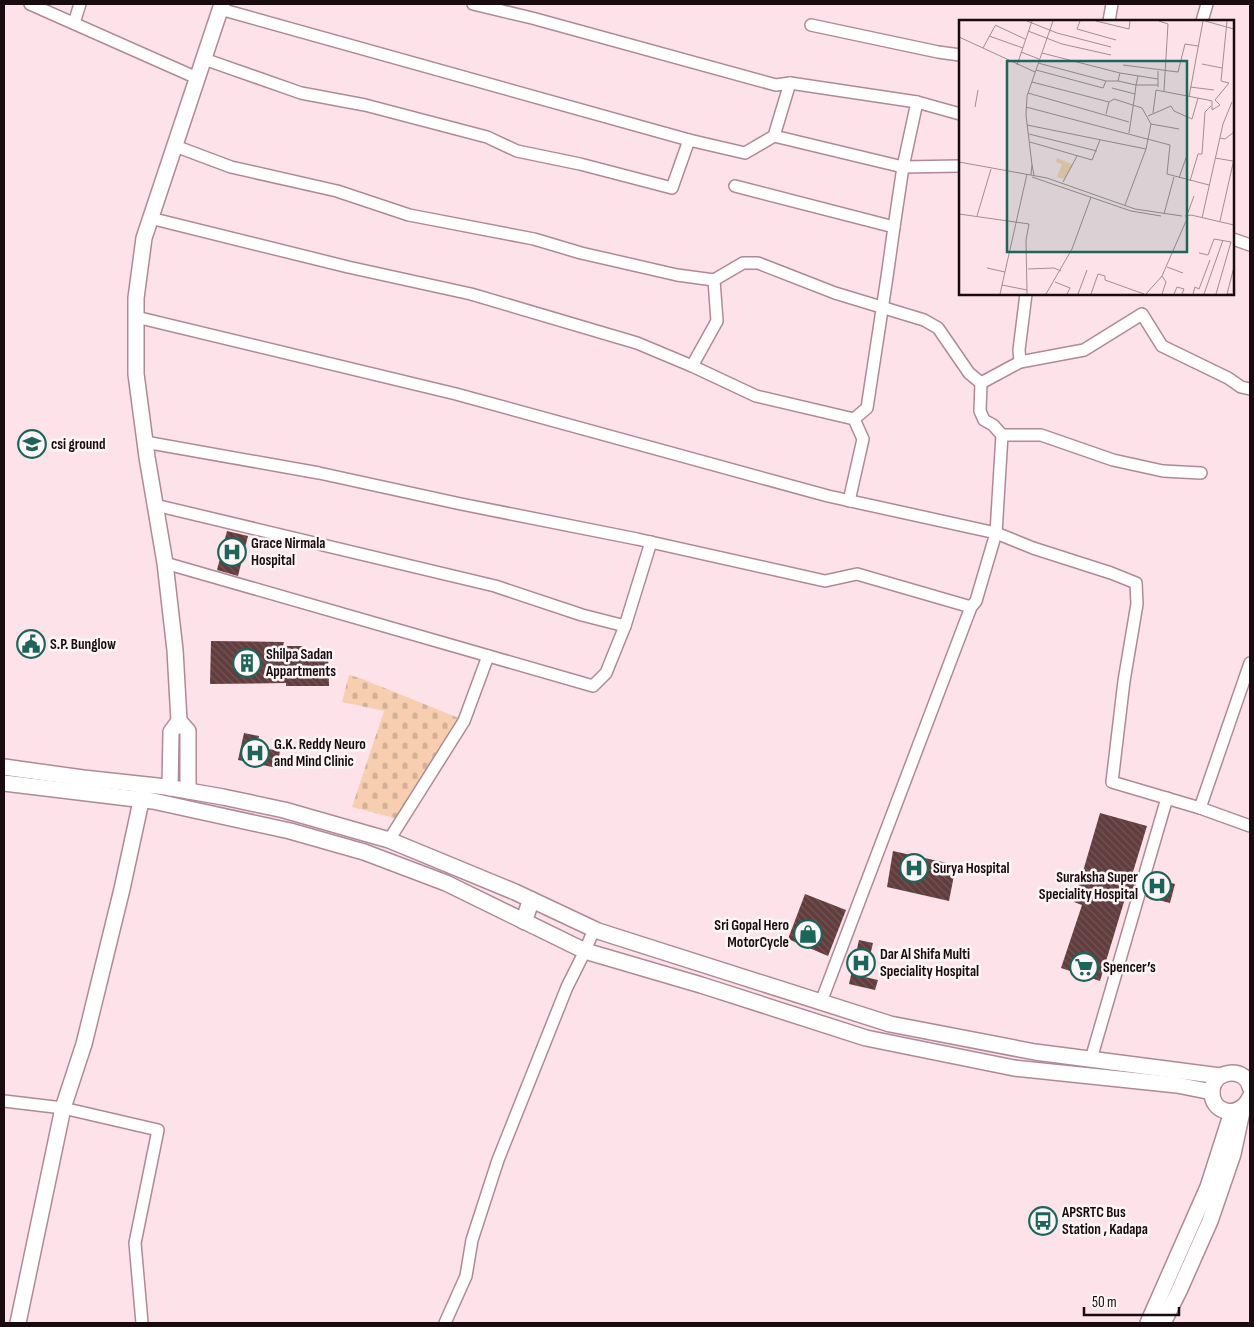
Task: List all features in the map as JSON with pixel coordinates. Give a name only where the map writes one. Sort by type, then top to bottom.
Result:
[{"type":"main road","points":[[188,791],[188,731],[179,722],[175,650],[165,563],[136,374],[136,298],[144,238],[221,7]]},
{"type":"main road","points":[[170,788],[171,732],[179,722]]},
{"type":"main road","points":[[4,766],[83,778],[142,792],[153,801],[290,831],[364,852],[446,884],[585,951],[701,985],[866,1038],[1014,1068],[1177,1085],[1212,1092]]},
{"type":"main road","points":[[4,783],[142,792],[170,788],[284,810],[389,840],[531,900],[594,929],[890,1024],[1035,1052],[1220,1076]]},
{"type":"main road","points":[[18,1323],[64,1108],[84,1044],[122,889],[142,792]]},
{"type":"main road","points":[[524,921],[531,900]]},
{"type":"main road","points":[[1242,1105],[1225,1111],[1220,1108],[1212,1098],[1213,1086],[1216,1080],[1226,1073],[1233,1073],[1249,1081]]},
{"type":"main road","points":[[1148,1323],[1242,1105]]},
{"type":"main road","points":[[1163,1323],[1210,1221],[1233,1154],[1242,1105]]},
{"type":"street","points":[[30,4],[197,78]]},
{"type":"street","points":[[74,23],[80,4]]},
{"type":"street","points":[[473,4],[532,18],[776,84],[790,83],[916,102],[959,114]]},
{"type":"street","points":[[1109,20],[1112,4]]},
{"type":"street","points":[[1202,20],[1207,4]]},
{"type":"street","points":[[221,7],[689,140],[745,153],[774,136],[790,83]]},
{"type":"street","points":[[811,25],[938,52],[959,54]]},
{"type":"street","points":[[204,58],[301,93],[384,110],[487,136],[517,151],[580,164],[672,188],[689,140]]},
{"type":"street","points":[[854,419],[867,408],[903,166],[916,102]]},
{"type":"street","points":[[774,136],[903,166],[959,166]]},
{"type":"street","points":[[174,146],[231,167],[337,191],[409,215],[534,239],[581,253],[677,275],[714,280],[743,262],[758,262],[835,293],[924,320],[938,328],[969,373],[981,383]]},
{"type":"street","points":[[736,186],[894,227]]},
{"type":"street","points":[[150,218],[348,267],[471,294],[637,343],[756,396],[854,419]]},
{"type":"street","points":[[1234,239],[1250,245]]},
{"type":"street","points":[[692,366],[717,321],[714,280]]},
{"type":"street","points":[[1020,362],[1018,350],[1026,295]]},
{"type":"street","points":[[981,383],[1020,362],[1084,350],[1142,314],[1162,346],[1228,378],[1241,387],[1250,389]]},
{"type":"street","points":[[136,317],[456,394],[745,475],[849,501],[996,533],[1033,548],[1136,583],[1137,604],[1124,681],[1112,782],[1200,808],[1250,826]]},
{"type":"street","points":[[821,1002],[971,607],[976,601],[996,533],[1002,436],[993,425],[984,420],[980,411],[981,383]]},
{"type":"street","points":[[849,501],[863,439],[854,419]]},
{"type":"street","points":[[1002,436],[1041,435],[1114,460],[1163,471],[1201,473]]},
{"type":"street","points":[[145,442],[319,473],[651,542],[826,581],[857,574],[971,607]]},
{"type":"street","points":[[155,505],[496,586],[625,626]]},
{"type":"street","points":[[165,563],[593,686],[606,673],[625,626],[651,542]]},
{"type":"street","points":[[389,840],[464,722],[488,656]]},
{"type":"street","points":[[1200,808],[1250,663]]},
{"type":"street","points":[[1091,1059],[1167,798]]},
{"type":"street","points":[[445,1323],[466,1276],[472,1240],[498,1160],[567,987],[594,929]]},
{"type":"street","points":[[4,1101],[64,1108],[158,1130],[135,1243],[142,1323]]},
{"type":"green space","points":[[349,675],[461,719],[402,820],[352,807],[384,711],[342,702]]},
{"type":"building","points":[[227,531],[248,536],[238,576],[217,570]]},
{"type":"building","name":"Shilpa Sadan Appartments","points":[[211,641],[284,642],[283,646],[302,646],[303,653],[328,652],[329,686],[286,686],[286,683],[210,684]]},
{"type":"building","points":[[244,733],[259,736],[257,747],[280,751],[277,768],[238,760]]},
{"type":"building","points":[[1100,813],[1147,826],[1133,872],[1137,874],[1132,893],[1127,892],[1100,981],[1061,968],[1082,905],[1074,902]]},
{"type":"building","points":[[893,851],[956,865],[949,901],[887,887]]},
{"type":"building","points":[[1152,878],[1175,884],[1170,903],[1146,897]]},
{"type":"building","points":[[805,894],[846,910],[828,956],[788,939]]},
{"type":"building","points":[[859,940],[873,943],[865,977],[878,980],[875,990],[849,984]]},
{"type":"place","name":"csi ground","points":[[32,444]]},
{"type":"place","name":"Grace Nirmala Hospital","points":[[232,552]]},
{"type":"place","name":"S.P. Bunglow","points":[[31,644]]},
{"type":"place","name":"Shilpa Sadan Appartments","points":[[247,663]]},
{"type":"place","name":"G.K. Reddy Neuro and Mind Clinic","points":[[255,753]]},
{"type":"place","name":"Surya Hospital","points":[[914,868]]},
{"type":"place","name":"Suraksha Super Speciality Hospital","points":[[1157,886]]},
{"type":"place","name":"Sri Gopal Hero MotorCycle","points":[[808,934]]},
{"type":"place","name":"Dar Al Shifa Multi Speciality Hospital","points":[[861,963]]},
{"type":"place","name":"Spencer’s","points":[[1084,967]]},
{"type":"place","name":"APSRTC Bus Station , Kadapa","points":[[1043,1221]]}]
